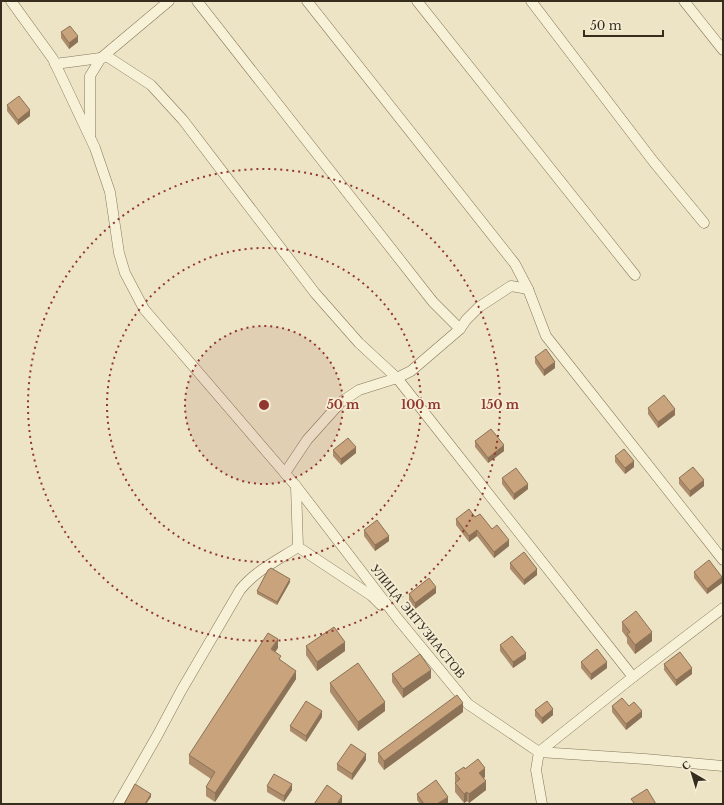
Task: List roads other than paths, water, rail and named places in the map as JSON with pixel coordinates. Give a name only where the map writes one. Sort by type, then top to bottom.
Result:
[{"type":"street","name":"УЛИЦА ЭНТУЗИАСТОВ","points":[[12,1],[55,64],[95,148],[110,192],[118,253],[125,273],[144,309],[296,486],[398,619],[468,704],[539,752]]},
{"type":"street","points":[[90,140],[90,76],[100,58],[169,1]]},
{"type":"street","points":[[197,1],[433,302],[460,329]]},
{"type":"street","points":[[307,1],[515,264],[528,289],[546,336],[723,560]]},
{"type":"street","points":[[418,1],[635,275]]},
{"type":"street","points":[[531,1],[653,161],[704,223]]},
{"type":"street","points":[[684,1],[723,50]]},
{"type":"street","points":[[55,64],[108,58],[152,85],[183,120],[315,293],[359,343],[397,378],[633,677]]},
{"type":"street","points":[[285,473],[307,440],[341,402],[359,390],[397,378],[411,371],[460,329],[466,320],[479,307],[510,286],[528,289]]},
{"type":"street","points":[[296,486],[298,548]]},
{"type":"street","points":[[298,548],[372,596],[398,619]]},
{"type":"street","points":[[118,804],[181,691],[240,590],[254,576],[298,548]]},
{"type":"street","points":[[542,804],[536,770],[539,752],[723,608]]},
{"type":"street","points":[[539,752],[723,766]]}]
